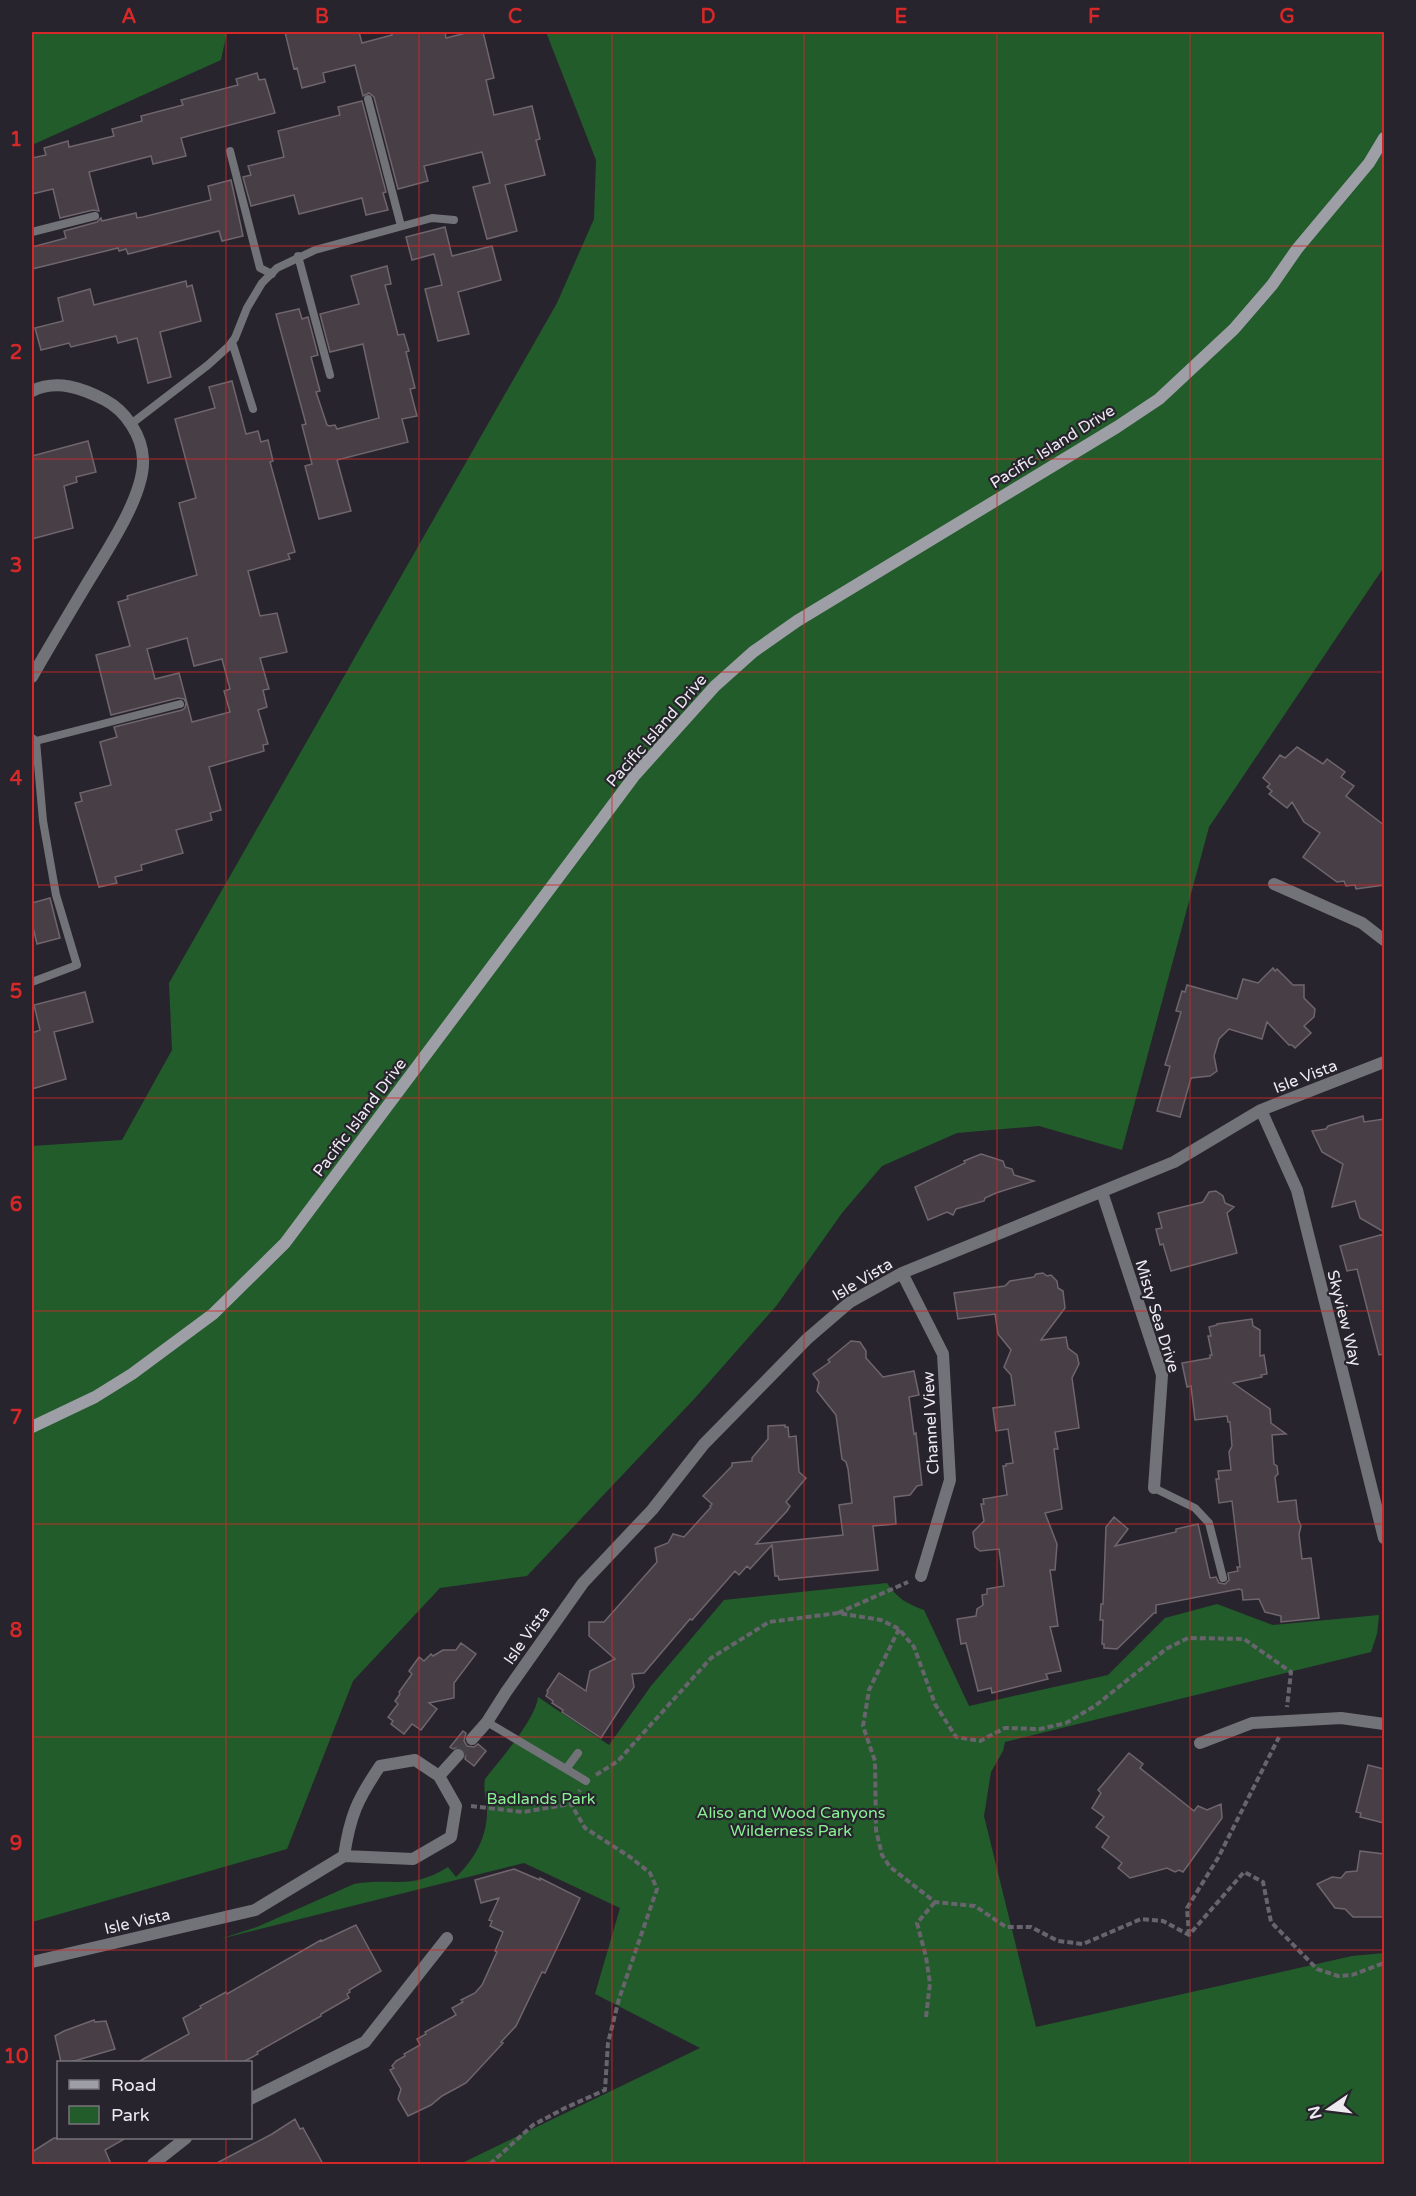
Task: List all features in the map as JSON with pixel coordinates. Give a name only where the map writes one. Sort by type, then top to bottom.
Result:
[{"type":"main road","name":"Pacific Island Drive","points":[[32,1427],[94,1397],[132,1374],[213,1314],[285,1243],[635,775],[715,686],[753,652],[797,621],[1117,427],[1159,399],[1234,329],[1369,163],[1384,138]]},
{"type":"street","points":[[32,677],[117,534],[140,483],[143,459],[138,438],[131,424],[111,403],[85,389],[56,385],[33,387]]},
{"type":"street","points":[[1274,884],[1362,923],[1384,940]]},
{"type":"street","name":"Isle Vista","points":[[472,1738],[487,1722],[583,1583],[652,1510],[704,1444],[807,1339],[850,1302],[902,1273],[1174,1162],[1261,1110],[1384,1062]]},
{"type":"street","name":"Skyview Way","points":[[1261,1110],[1297,1190],[1384,1538]]},
{"type":"street","name":"Misty Sea Drive","points":[[1101,1192],[1162,1375],[1154,1488]]},
{"type":"street","name":"Channel View","points":[[902,1273],[943,1354],[950,1480],[921,1576]]},
{"type":"street","points":[[1200,1743],[1252,1723],[1341,1718],[1384,1724]]},
{"type":"street","points":[[439,1776],[458,1755]]},
{"type":"street","points":[[415,1760],[439,1776],[456,1806],[451,1837],[413,1858],[344,1856],[348,1826],[360,1796],[380,1766],[415,1760]]},
{"type":"street","name":"Isle Vista","points":[[32,1962],[255,1910],[344,1856]]},
{"type":"street","points":[[252,2098],[365,2042],[447,1938]]},
{"type":"street","points":[[153,2164],[185,2139]]},
{"type":"lane","points":[[368,99],[402,226]]},
{"type":"lane","points":[[230,151],[260,268],[272,274]]},
{"type":"lane","points":[[32,232],[95,216]]},
{"type":"lane","points":[[131,424],[208,365],[232,342],[247,308],[262,284],[277,268],[298,256],[402,226],[432,218],[454,220]]},
{"type":"lane","points":[[298,256],[330,375]]},
{"type":"lane","points":[[232,342],[253,409]]},
{"type":"lane","points":[[32,982],[76,965],[56,895],[43,821],[34,739],[180,704]]},
{"type":"lane","points":[[1154,1488],[1196,1508],[1209,1523],[1223,1578]]},
{"type":"lane","points":[[487,1722],[586,1781]]},
{"type":"lane","points":[[566,1769],[578,1753]]},
{"type":"path","points":[[475,1806],[523,1812],[571,1804],[586,1781],[618,1761],[711,1659],[769,1622],[838,1613],[921,1576]]},
{"type":"path","points":[[838,1613],[881,1620],[899,1629],[914,1647],[935,1704],[956,1737],[980,1741],[1005,1728],[1040,1729],[1066,1723],[1095,1706],[1166,1649],[1188,1638],[1244,1639],[1291,1671],[1285,1721],[1274,1749],[1218,1858],[1187,1908],[1189,1935]]},
{"type":"path","points":[[899,1629],[869,1690],[863,1726],[875,1761],[876,1830],[882,1855],[890,1867],[935,1902],[975,1906],[1006,1927],[1031,1927],[1058,1941],[1083,1944],[1141,1919],[1163,1921],[1189,1935]]},
{"type":"path","points":[[490,2164],[533,2126],[605,2090],[608,2043],[619,1999],[657,1889],[650,1873],[585,1828],[571,1804]]},
{"type":"path","points":[[1189,1935],[1244,1872],[1263,1882],[1271,1922],[1317,1969],[1338,1976],[1352,1975],[1376,1964],[1384,1963]]},
{"type":"path","points":[[926,2017],[930,1983],[926,1957],[916,1923],[935,1902]]},
{"type":"green space","points":[[32,32],[227,32],[221,60],[32,145]]},
{"type":"green space","points":[[546,32],[1384,32],[1384,567],[1209,827],[1122,1150],[1039,1126],[957,1133],[882,1166],[842,1213],[777,1305],[696,1397],[527,1576],[440,1588],[353,1681],[287,1849],[32,1922],[32,1146],[122,1140],[172,1050],[169,983],[557,303],[594,219],[596,160]]},
{"type":"green space","name":"Aliso and Wood Canyons Wilderness Park","points":[[887,1583],[903,1600],[924,1610],[969,1706],[1108,1675],[1165,1618],[1217,1604],[1273,1625],[1379,1615],[1377,1634],[1371,1652],[1005,1742],[1003,1751],[991,1772],[984,1816],[1036,2027],[1352,1956],[1384,1953],[1384,2164],[460,2164],[700,2048],[595,1994],[620,1908],[524,1863],[220,1939],[257,1927],[354,1884],[412,1881],[423,1879],[448,1867],[456,1877],[469,1863],[483,1837],[487,1818],[485,1779],[524,1728],[536,1706],[538,1697],[609,1745],[651,1686],[724,1600]]},
{"type":"building","points":[[285,32],[359,32],[362,43],[392,35],[391,32],[445,32],[446,38],[470,32],[483,32],[494,78],[486,80],[494,115],[532,106],[540,139],[536,140],[545,175],[505,185],[517,231],[487,239],[473,187],[490,183],[482,152],[424,166],[428,181],[398,189],[374,97],[369,93],[363,96],[355,65],[323,73],[325,82],[302,88],[297,68],[294,69]]},
{"type":"building","points":[[257,73],[259,80],[265,79],[275,113],[181,138],[186,156],[153,164],[151,156],[89,172],[99,211],[93,210],[60,218],[53,189],[32,194],[32,158],[46,155],[44,148],[68,141],[69,147],[114,136],[112,129],[142,121],[141,116],[183,105],[181,100],[238,85],[236,79]]},
{"type":"building","points":[[362,101],[386,192],[383,193],[388,210],[366,215],[362,198],[299,214],[294,195],[251,206],[243,177],[251,175],[248,166],[284,157],[278,131],[340,115],[338,107]]},
{"type":"building","points":[[231,180],[243,236],[222,241],[219,231],[128,254],[126,249],[119,251],[118,248],[32,269],[32,247],[66,238],[64,231],[97,222],[101,218],[102,221],[136,213],[137,218],[211,200],[208,186]]},
{"type":"building","points":[[445,227],[452,256],[492,246],[501,280],[458,292],[469,334],[438,341],[425,289],[442,285],[434,254],[412,260],[406,237]]},
{"type":"building","points":[[387,266],[391,284],[385,285],[398,335],[404,334],[409,351],[406,352],[415,388],[410,389],[417,416],[402,419],[408,442],[337,460],[351,511],[319,519],[305,466],[312,464],[302,425],[306,424],[276,314],[299,309],[302,319],[308,317],[318,355],[311,357],[320,391],[316,392],[327,425],[335,425],[337,429],[379,418],[363,344],[330,352],[320,314],[359,304],[351,276]]},
{"type":"building","points":[[186,281],[187,287],[192,285],[201,321],[160,332],[171,377],[148,383],[137,338],[118,343],[116,336],[71,347],[69,343],[41,350],[35,328],[63,321],[58,298],[90,289],[94,305]]},
{"type":"building","points":[[232,381],[246,434],[258,431],[261,442],[268,440],[273,461],[270,462],[295,552],[288,554],[290,559],[248,571],[260,616],[277,613],[287,652],[260,658],[269,689],[263,690],[267,707],[258,710],[268,744],[263,745],[264,751],[209,767],[221,810],[210,813],[212,820],[176,830],[183,853],[141,865],[142,870],[115,877],[117,883],[99,887],[75,803],[82,801],[80,793],[111,785],[100,742],[117,737],[114,727],[182,710],[186,703],[184,699],[178,698],[111,715],[96,655],[130,646],[118,602],[128,599],[127,596],[197,575],[179,503],[196,498],[175,419],[215,408],[209,387]],"holes":[[[187,638],[194,666],[222,659],[230,689],[224,691],[230,712],[192,722],[179,673],[155,679],[147,649]]]},
{"type":"building","points":[[88,441],[96,472],[76,477],[77,482],[64,486],[73,528],[32,539],[32,456]]},
{"type":"building","points":[[1297,747],[1323,764],[1327,759],[1345,772],[1341,777],[1354,786],[1346,796],[1384,825],[1384,885],[1356,889],[1355,885],[1346,886],[1344,881],[1337,882],[1303,857],[1320,833],[1304,822],[1292,802],[1287,808],[1269,794],[1272,791],[1267,787],[1270,784],[1263,778],[1280,755],[1285,758]]},
{"type":"building","points":[[50,898],[60,938],[37,944],[32,923],[32,903]]},
{"type":"building","points":[[1273,968],[1275,971],[1277,969],[1293,985],[1304,985],[1304,998],[1315,1009],[1314,1017],[1304,1026],[1311,1033],[1295,1048],[1289,1045],[1267,1022],[1262,1039],[1229,1029],[1219,1039],[1214,1056],[1217,1071],[1210,1076],[1191,1078],[1180,1117],[1157,1111],[1170,1066],[1165,1065],[1181,1012],[1176,1011],[1182,991],[1185,992],[1187,985],[1237,999],[1243,979],[1258,983]]},
{"type":"building","points":[[85,992],[93,1022],[54,1032],[66,1079],[32,1089],[32,1033],[40,1030],[34,1005]]},
{"type":"building","points":[[1363,1116],[1364,1122],[1384,1119],[1384,1232],[1360,1218],[1355,1201],[1332,1207],[1343,1164],[1322,1152],[1312,1131],[1326,1129],[1328,1126]]},
{"type":"building","points":[[981,1154],[1003,1161],[1005,1167],[1012,1169],[1014,1175],[1034,1181],[996,1193],[985,1198],[984,1201],[956,1209],[953,1215],[947,1212],[928,1220],[915,1187]]},
{"type":"building","points":[[1216,1191],[1223,1196],[1225,1203],[1234,1207],[1227,1213],[1237,1253],[1171,1271],[1156,1229],[1162,1228],[1158,1213],[1203,1202],[1209,1192]]},
{"type":"building","points":[[1384,1234],[1384,1354],[1379,1355],[1357,1269],[1347,1271],[1340,1246]]},
{"type":"building","points":[[1043,1273],[1047,1276],[1051,1275],[1057,1281],[1058,1288],[1063,1291],[1065,1308],[1041,1340],[1066,1337],[1068,1348],[1077,1355],[1079,1364],[1072,1378],[1079,1428],[1055,1432],[1058,1449],[1054,1449],[1062,1509],[1045,1513],[1057,1544],[1055,1570],[1050,1570],[1058,1626],[1050,1627],[1061,1671],[1046,1674],[1048,1679],[992,1693],[991,1688],[978,1691],[966,1643],[961,1644],[957,1619],[976,1616],[977,1609],[983,1605],[982,1595],[987,1594],[987,1589],[1004,1586],[999,1549],[980,1551],[975,1547],[973,1532],[984,1521],[981,1504],[984,1504],[983,1499],[1007,1495],[1003,1466],[1013,1463],[1008,1429],[996,1431],[993,1408],[1015,1405],[1011,1375],[1004,1367],[1011,1350],[998,1334],[995,1314],[958,1319],[954,1293],[1005,1286],[1010,1281]]},
{"type":"building","points":[[1252,1319],[1253,1326],[1260,1330],[1260,1356],[1264,1355],[1267,1374],[1233,1383],[1270,1409],[1271,1423],[1286,1434],[1272,1435],[1274,1464],[1277,1466],[1278,1474],[1275,1477],[1278,1502],[1296,1500],[1301,1526],[1299,1534],[1302,1559],[1311,1558],[1319,1618],[1281,1622],[1281,1616],[1265,1612],[1259,1599],[1243,1600],[1242,1590],[1239,1589],[1156,1605],[1156,1613],[1117,1649],[1104,1648],[1102,1644],[1103,1620],[1100,1620],[1101,1604],[1103,1604],[1106,1527],[1114,1517],[1128,1529],[1115,1546],[1176,1532],[1176,1529],[1198,1524],[1210,1578],[1216,1577],[1219,1583],[1225,1584],[1229,1580],[1228,1573],[1238,1571],[1237,1567],[1240,1567],[1232,1501],[1219,1503],[1216,1479],[1219,1479],[1218,1471],[1231,1470],[1230,1422],[1227,1416],[1195,1420],[1191,1386],[1187,1387],[1182,1363],[1210,1358],[1212,1355],[1208,1336],[1211,1336],[1209,1327]]},
{"type":"building","points":[[851,1341],[860,1342],[866,1351],[866,1358],[883,1377],[914,1371],[919,1395],[909,1397],[922,1485],[917,1486],[910,1495],[894,1497],[896,1524],[873,1526],[878,1570],[779,1580],[778,1576],[775,1576],[772,1545],[750,1569],[747,1566],[739,1575],[735,1571],[644,1673],[632,1674],[634,1687],[601,1738],[562,1712],[563,1710],[546,1696],[559,1673],[586,1691],[590,1671],[615,1659],[589,1636],[589,1622],[604,1622],[657,1562],[655,1548],[668,1543],[673,1534],[684,1537],[711,1507],[712,1504],[703,1496],[732,1466],[732,1463],[752,1461],[768,1439],[768,1426],[785,1425],[788,1427],[789,1437],[796,1436],[799,1472],[806,1478],[786,1502],[790,1506],[787,1511],[756,1544],[843,1535],[839,1505],[852,1503],[848,1469],[846,1462],[842,1459],[836,1415],[817,1391],[819,1382],[813,1374],[830,1362],[828,1360]]},
{"type":"building","points":[[461,1643],[476,1654],[454,1683],[454,1698],[429,1703],[437,1709],[421,1730],[412,1724],[404,1734],[391,1724],[393,1721],[388,1717],[398,1704],[395,1701],[399,1692],[412,1674],[409,1671],[419,1657],[424,1661],[431,1654],[433,1656],[443,1650],[456,1650]]},
{"type":"building","points":[[463,1731],[466,1733],[464,1741],[467,1746],[474,1747],[478,1744],[486,1751],[474,1766],[465,1759],[466,1753],[463,1749],[450,1747]]},
{"type":"building","points":[[1129,1753],[1143,1764],[1140,1768],[1194,1811],[1198,1806],[1207,1810],[1221,1804],[1222,1818],[1183,1872],[1179,1870],[1175,1872],[1167,1868],[1130,1878],[1118,1868],[1122,1863],[1102,1847],[1109,1837],[1096,1827],[1104,1817],[1092,1808],[1101,1793],[1098,1790]]},
{"type":"building","points":[[1368,1765],[1384,1769],[1384,1823],[1360,1817],[1361,1813],[1356,1812]]},
{"type":"building","points":[[1360,1851],[1384,1854],[1384,1917],[1353,1917],[1345,1909],[1335,1908],[1317,1884],[1332,1877],[1341,1878],[1346,1872],[1357,1871]]},
{"type":"building","points":[[514,1869],[540,1880],[540,1878],[580,1898],[545,1973],[542,1972],[516,2026],[501,2042],[503,2043],[466,2083],[431,2105],[408,2116],[398,2099],[401,2089],[390,2070],[394,2068],[392,2066],[396,2061],[405,2056],[404,2054],[420,2045],[417,2039],[456,2015],[452,2008],[475,1993],[482,1985],[503,1932],[490,1926],[492,1921],[489,1920],[499,1898],[481,1903],[475,1880]]},
{"type":"building","points":[[356,1925],[381,1971],[349,1990],[347,1994],[349,1998],[245,2061],[140,2061],[189,2034],[183,2018],[201,2008],[200,2006],[226,1992],[227,1994],[322,1941]]},
{"type":"building","points":[[94,2020],[95,2022],[106,2021],[115,2049],[74,2061],[61,2061],[55,2036]]},
{"type":"building","points":[[295,2119],[300,2129],[303,2128],[323,2164],[215,2164],[272,2134]]},
{"type":"building","points":[[54,2138],[124,2139],[105,2150],[111,2164],[35,2164],[32,2152]]},
{"type":"tunnel","points":[[458,1755],[472,1739]]},
{"type":"park label","name":"Badlands Park","points":[[541,1798]]}]
